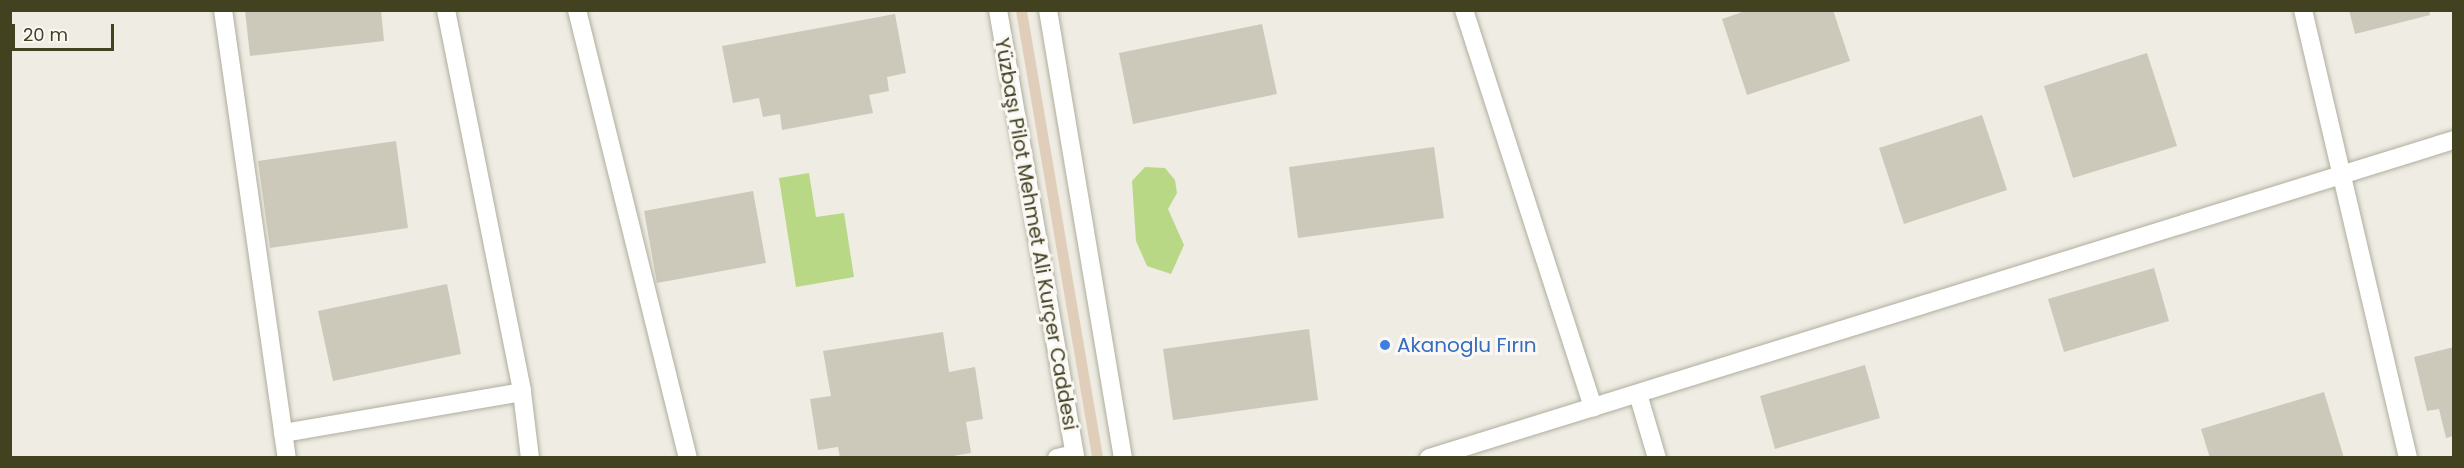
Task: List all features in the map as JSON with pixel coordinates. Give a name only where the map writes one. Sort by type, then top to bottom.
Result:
[{"type":"street","points":[[223,10],[286,458]]},
{"type":"street","points":[[446,10],[522,392],[530,458]]},
{"type":"street","points":[[577,10],[688,458]]},
{"type":"street","name":"Yüzbaşı Pilot Mehmet Ali Kurçer Caddesi","points":[[998,10],[1069,456]]},
{"type":"street","points":[[1048,10],[1123,458]]},
{"type":"street","points":[[1464,10],[1593,408]]},
{"type":"street","points":[[2303,10],[2408,458]]},
{"type":"street","points":[[1429,458],[2454,140]]},
{"type":"street","points":[[284,433],[522,392]]},
{"type":"street","points":[[1638,394],[1657,458]]},
{"type":"shaded area","points":[[1016,11],[1027,11],[1103,457],[1092,457]]},
{"type":"shaded area","points":[[1145,167],[1165,168],[1175,180],[1177,193],[1168,209],[1184,245],[1171,274],[1147,266],[1136,241],[1132,181]]},
{"type":"shaded area","points":[[809,173],[816,217],[844,213],[854,277],[796,287],[779,178]]},
{"type":"building","points":[[245,10],[381,10],[384,41],[250,56]]},
{"type":"building","points":[[1748,10],[1833,10],[1850,61],[1747,95],[1722,19]]},
{"type":"building","points":[[2349,10],[2429,10],[2430,15],[2355,34]]},
{"type":"building","points":[[895,14],[906,73],[887,77],[889,91],[869,95],[873,113],[782,130],[780,114],[763,117],[759,98],[733,103],[722,46]]},
{"type":"building","points":[[1262,24],[1277,94],[1133,124],[1119,53]]},
{"type":"building","points":[[2147,53],[2177,146],[2073,178],[2044,86]]},
{"type":"building","points":[[1982,115],[2007,190],[1904,224],[1879,148]]},
{"type":"building","points":[[396,141],[408,228],[270,248],[258,161]]},
{"type":"building","points":[[1434,147],[1444,218],[1298,238],[1289,167]]},
{"type":"building","points":[[753,191],[766,263],[657,283],[644,211]]},
{"type":"building","points":[[2154,268],[2169,321],[2064,352],[2048,299]]},
{"type":"building","points":[[447,284],[461,354],[333,381],[318,311]]},
{"type":"building","points":[[1309,329],[1318,400],[1173,420],[1163,349]]},
{"type":"building","points":[[943,332],[949,372],[975,367],[983,419],[966,422],[971,453],[941,458],[840,458],[838,447],[818,450],[810,399],[831,396],[823,351]]},
{"type":"building","points":[[2454,347],[2454,436],[2446,438],[2439,409],[2427,411],[2414,357]]},
{"type":"building","points":[[1865,365],[1880,418],[1775,449],[1760,396]]},
{"type":"building","points":[[2324,392],[2344,458],[2210,458],[2201,429]]},
{"type":"place","name":"Akanoglu Fırın","points":[[1385,345]]}]
